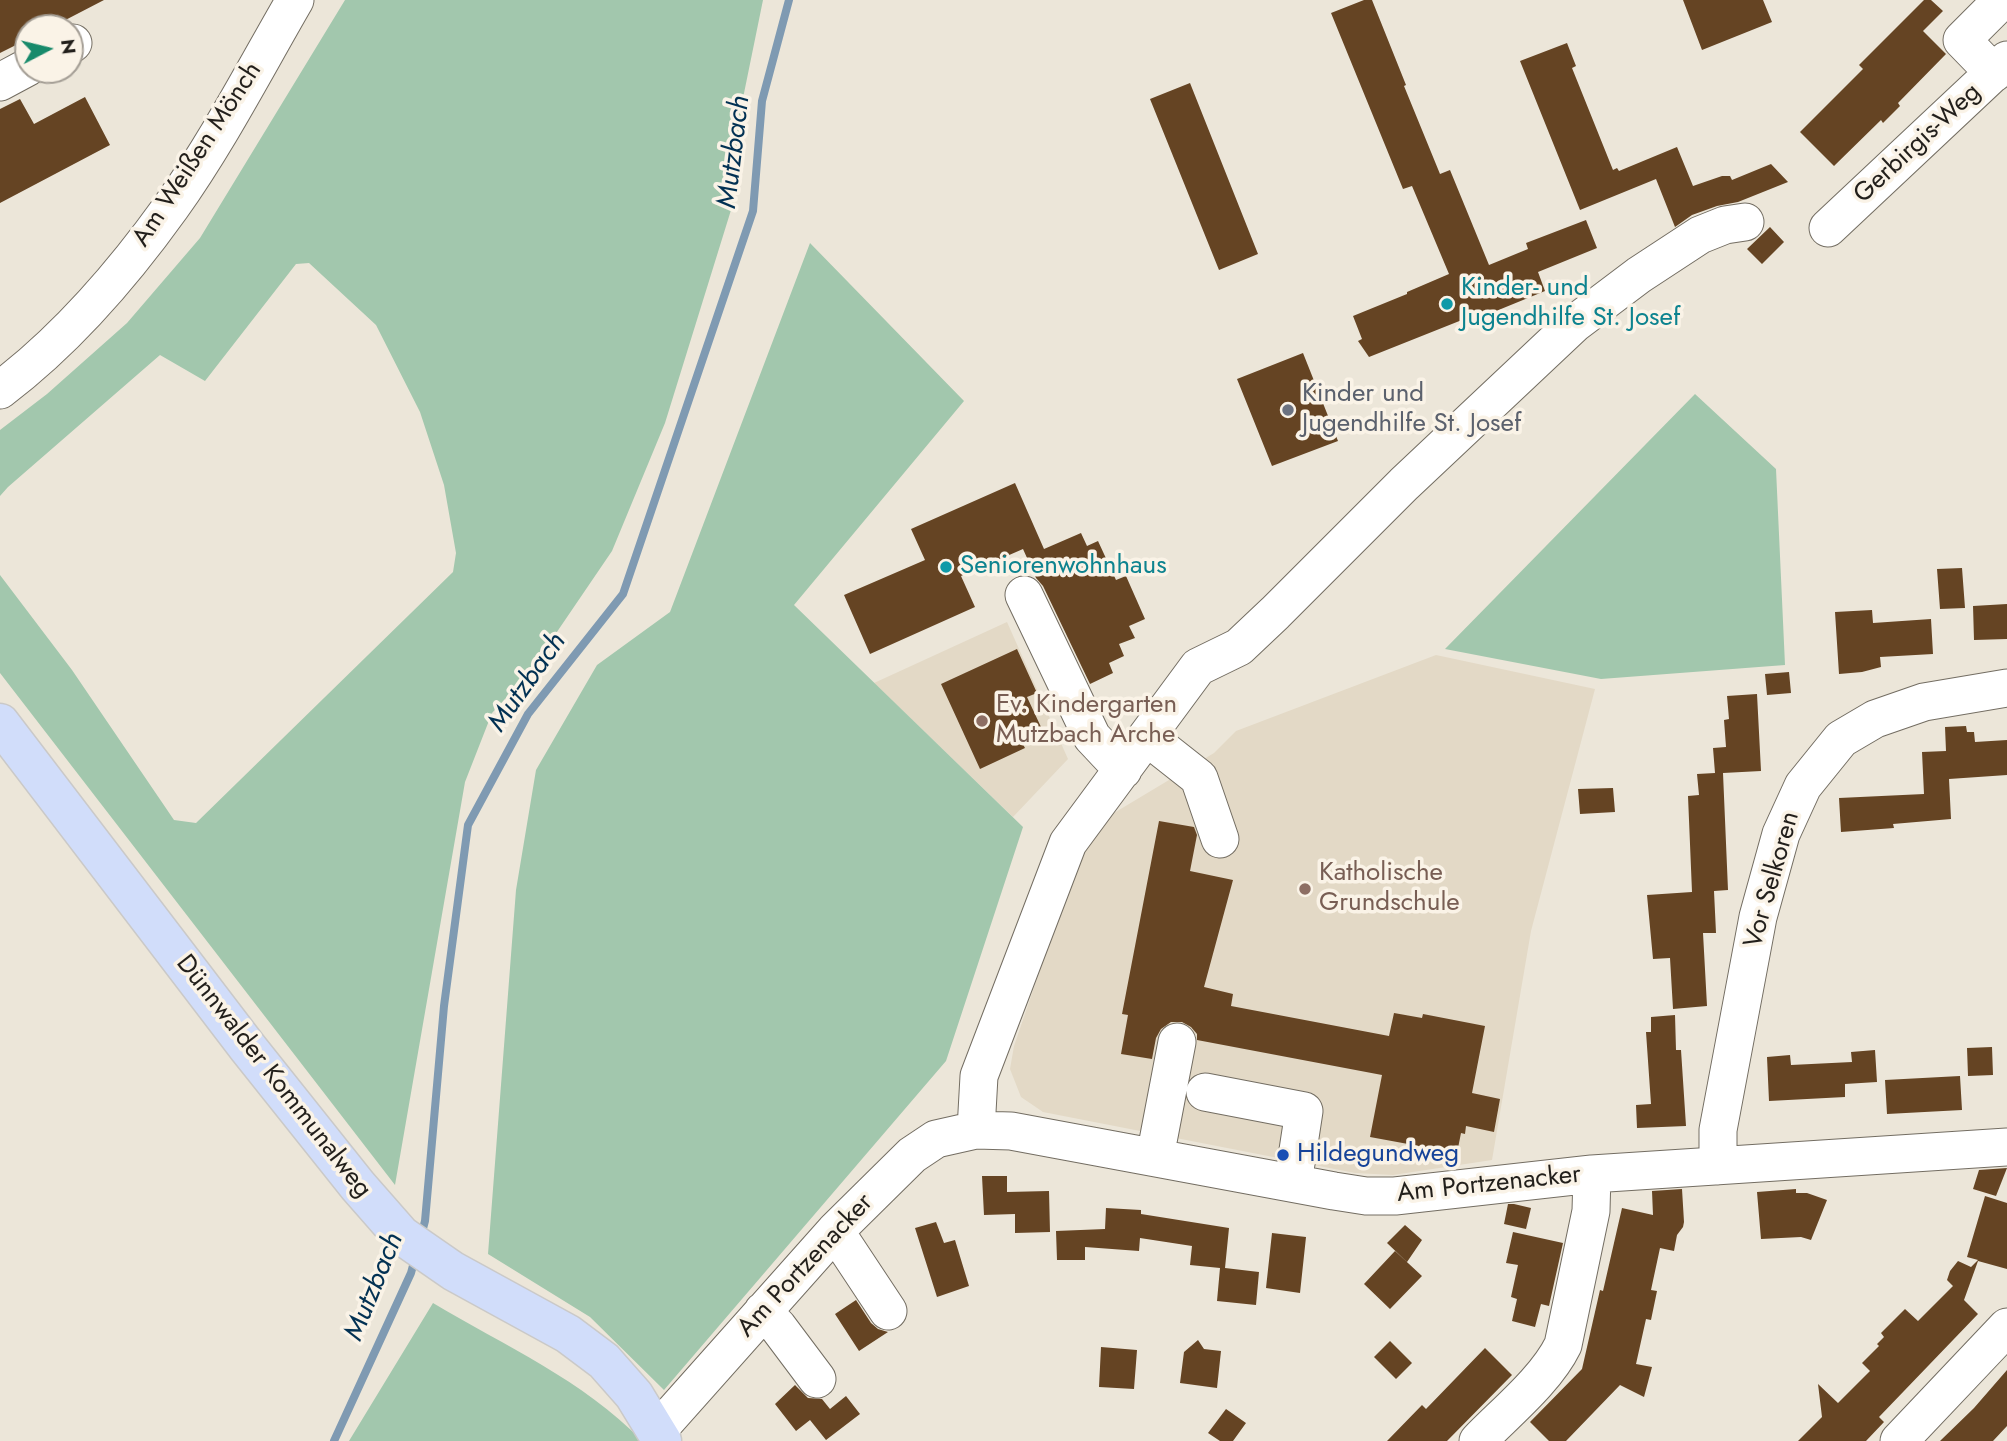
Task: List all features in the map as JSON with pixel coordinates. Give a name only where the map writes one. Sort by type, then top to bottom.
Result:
[{"type":"main road","name":"Dünnwalder Kommunalweg","points":[[0,723],[257,1059],[358,1186],[409,1242],[453,1271],[568,1334],[604,1361],[634,1395],[659,1436]]},
{"type":"street","name":"Am Weißen Mönch","points":[[3,377],[50,347],[87,310],[172,206],[295,0]]},
{"type":"street","points":[[2000,66],[1962,40],[2003,0]]},
{"type":"street","name":"Gerbirgis-Weg","points":[[1828,228],[2000,66]]},
{"type":"street","points":[[976,1130],[979,1076],[1068,843],[1198,667],[1239,646],[1404,484],[1574,324],[1639,275],[1700,235],[1724,225],[1745,222]]},
{"type":"street","points":[[1024,595],[1092,737],[1123,770]]},
{"type":"street","name":"Vor Selkoren","points":[[1718,1166],[1718,1130],[1758,917],[1781,834],[1802,786],[1841,738],[1875,719],[1924,702],[2007,688]]},
{"type":"street","points":[[1147,737],[1199,778],[1220,839]]},
{"type":"street","points":[[1155,1157],[1177,1042]]},
{"type":"street","points":[[1205,1092],[1304,1111],[1293,1183]]},
{"type":"street","name":"Am Portzenacker","points":[[659,1436],[762,1311],[835,1231],[912,1155],[936,1139],[976,1130],[1011,1130],[1366,1196],[1395,1196],[1592,1174],[2007,1147]]},
{"type":"street","points":[[1478,1441],[1542,1376],[1556,1360],[1563,1345],[1591,1211],[1592,1174]]},
{"type":"street","points":[[835,1231],[888,1311]]},
{"type":"street","points":[[762,1311],[778,1327],[817,1379]]},
{"type":"street","points":[[1899,1441],[2007,1327]]},
{"type":"shaded area","name":"Ev. Kindergarten Mutzbach Arche","points":[[1007,622],[1068,759],[1013,817],[874,683]]},
{"type":"shaded area","name":"Katholische Grundschule","points":[[1436,655],[1595,689],[1531,931],[1492,1160],[1393,1175],[1355,1173],[1043,1112],[1021,1097],[1010,1069],[1014,1046],[1082,847],[1114,813],[1214,753],[1236,731]]},
{"type":"green space","points":[[345,0],[763,0],[742,103],[740,181],[665,423],[612,551],[529,673],[492,713],[465,782],[395,1185],[0,673],[0,575],[72,670],[174,820],[196,823],[453,572],[456,553],[444,485],[420,412],[376,325],[309,263],[296,264],[205,381],[160,355],[0,496],[0,430],[47,394],[127,323],[200,238]]},
{"type":"green space","points":[[810,243],[964,401],[794,605],[1023,827],[946,1061],[664,1390],[590,1317],[488,1254],[516,890],[536,770],[597,665],[670,612]]},
{"type":"green space","points":[[1695,394],[1776,469],[1785,665],[1601,679],[1445,649]]},
{"type":"green space","points":[[433,1303],[569,1382],[619,1419],[642,1441],[349,1441]]},
{"type":"building","points":[[0,0],[104,0],[77,14],[14,14],[14,46],[0,53]]},
{"type":"building","points":[[1364,0],[1372,0],[1440,174],[1450,170],[1489,265],[1528,249],[1526,243],[1586,220],[1597,248],[1538,272],[1545,291],[1479,318],[1477,314],[1369,357],[1358,341],[1362,339],[1353,316],[1449,274],[1412,186],[1403,189],[1331,13]]},
{"type":"building","points":[[1683,0],[1763,0],[1772,22],[1702,50]]},
{"type":"building","points":[[1924,0],[1931,0],[1943,11],[1923,31],[1946,54],[1898,103],[1900,106],[1883,123],[1881,120],[1834,166],[1800,132],[1863,69],[1859,65]]},
{"type":"building","points":[[1567,43],[1576,66],[1572,68],[1613,170],[1617,168],[1619,171],[1677,147],[1693,186],[1722,176],[1730,176],[1732,180],[1771,164],[1788,182],[1738,202],[1692,215],[1675,227],[1656,179],[1580,210],[1520,61]]},
{"type":"building","points":[[1190,83],[1258,254],[1219,270],[1150,99]]},
{"type":"building","points":[[85,97],[110,145],[0,203],[0,109],[20,99],[34,124]]},
{"type":"building","points":[[1770,227],[1784,242],[1762,264],[1747,249]]},
{"type":"building","name":"Kinder und Jugendhilfe St. Josef","points":[[1303,353],[1338,441],[1272,466],[1237,379]]},
{"type":"building","points":[[1015,483],[1044,549],[1081,533],[1087,546],[1098,541],[1116,580],[1126,576],[1145,619],[1129,626],[1135,638],[1119,644],[1124,656],[1109,663],[1113,673],[1090,684],[1023,549],[961,576],[975,607],[870,654],[844,595],[925,560],[911,529]]},
{"type":"building","points":[[1962,568],[1965,608],[1940,609],[1937,569]]},
{"type":"building","points":[[2007,604],[2007,639],[1974,640],[1973,606]]},
{"type":"building","points":[[1872,610],[1873,623],[1931,619],[1933,654],[1880,657],[1881,667],[1839,674],[1835,612]]},
{"type":"building","points":[[1017,649],[1037,693],[1027,697],[1041,727],[1019,737],[1025,748],[980,769],[941,684]]},
{"type":"building","points":[[1789,672],[1791,693],[1767,695],[1765,674]]},
{"type":"building","points":[[1757,694],[1761,771],[1723,773],[1728,890],[1714,891],[1716,933],[1703,933],[1707,1006],[1673,1009],[1670,958],[1653,959],[1647,895],[1692,892],[1688,796],[1699,795],[1697,774],[1715,773],[1713,748],[1726,747],[1724,720],[1729,719],[1727,696]]},
{"type":"building","points":[[1966,726],[1967,732],[1974,732],[1975,742],[2007,740],[2007,775],[1949,779],[1951,819],[1893,824],[1894,828],[1841,832],[1839,798],[1924,794],[1922,752],[1946,751],[1945,727]]},
{"type":"building","points":[[1613,788],[1615,812],[1580,814],[1578,789]]},
{"type":"building","points":[[1159,821],[1194,827],[1197,835],[1190,871],[1233,880],[1204,987],[1233,994],[1231,1006],[1389,1036],[1394,1013],[1422,1018],[1423,1014],[1485,1026],[1472,1093],[1500,1099],[1494,1132],[1466,1126],[1465,1134],[1461,1133],[1457,1153],[1370,1137],[1382,1075],[1197,1040],[1197,1034],[1182,1022],[1171,1022],[1161,1029],[1156,1038],[1152,1059],[1121,1054],[1128,1015],[1122,1014]]},
{"type":"building","points":[[1675,1015],[1676,1050],[1681,1050],[1686,1126],[1637,1128],[1636,1105],[1651,1104],[1646,1032],[1651,1032],[1651,1017]]},
{"type":"building","points":[[1992,1047],[1993,1075],[1968,1076],[1967,1048]]},
{"type":"building","points":[[1875,1050],[1877,1082],[1845,1084],[1845,1097],[1769,1101],[1767,1057],[1790,1055],[1791,1065],[1852,1062],[1851,1052]]},
{"type":"building","points":[[1960,1076],[1962,1110],[1887,1114],[1885,1080]]},
{"type":"building","points":[[2007,1168],[1996,1196],[1973,1189],[1979,1170]]},
{"type":"building","points":[[982,1176],[1007,1176],[1007,1192],[1049,1191],[1050,1232],[1015,1233],[1015,1214],[984,1215]]},
{"type":"building","points":[[1682,1189],[1683,1227],[1677,1235],[1674,1251],[1660,1248],[1651,1290],[1657,1291],[1651,1320],[1646,1319],[1636,1364],[1652,1367],[1644,1397],[1620,1385],[1566,1441],[1549,1441],[1530,1422],[1582,1369],[1622,1208],[1653,1215],[1652,1191]]},
{"type":"building","points":[[1796,1189],[1796,1193],[1807,1193],[1827,1200],[1811,1240],[1801,1237],[1761,1239],[1757,1192]]},
{"type":"building","points":[[1985,1196],[2007,1203],[2007,1269],[1978,1261],[1964,1300],[1978,1314],[1879,1417],[1884,1422],[1866,1441],[1798,1441],[1822,1417],[1818,1384],[1838,1403],[1870,1371],[1862,1363],[1879,1346],[1877,1344],[1884,1337],[1881,1333],[1905,1309],[1918,1321],[1953,1286],[1947,1280],[1958,1261],[1971,1267],[1978,1260],[1967,1257]]},
{"type":"building","points":[[1508,1204],[1531,1208],[1526,1229],[1504,1224]]},
{"type":"building","points":[[1106,1208],[1141,1210],[1141,1214],[1229,1228],[1225,1268],[1259,1272],[1256,1305],[1217,1301],[1220,1268],[1190,1265],[1192,1246],[1140,1238],[1139,1251],[1085,1247],[1085,1260],[1057,1260],[1056,1231],[1105,1229]]},
{"type":"building","points":[[936,1222],[944,1243],[955,1240],[969,1286],[937,1297],[915,1228]]},
{"type":"building","points":[[1405,1225],[1422,1240],[1407,1262],[1387,1243]]},
{"type":"building","points":[[1513,1232],[1563,1243],[1549,1306],[1541,1304],[1535,1327],[1512,1321],[1517,1299],[1511,1297],[1518,1265],[1506,1263]]},
{"type":"building","points":[[1272,1233],[1306,1237],[1300,1293],[1266,1288]]},
{"type":"building","points":[[1395,1251],[1422,1276],[1390,1309],[1364,1284]]},
{"type":"building","points":[[856,1300],[871,1323],[888,1332],[859,1351],[835,1314]]},
{"type":"building","points":[[1198,1340],[1204,1349],[1221,1351],[1217,1388],[1180,1383],[1184,1352]]},
{"type":"building","points":[[1390,1341],[1412,1363],[1396,1379],[1374,1357]]},
{"type":"building","points":[[1101,1347],[1137,1350],[1134,1389],[1099,1387]]},
{"type":"building","points":[[1485,1348],[1512,1375],[1447,1441],[1387,1441],[1422,1405],[1426,1409]]},
{"type":"building","points":[[2007,1370],[2007,1426],[1993,1441],[1940,1441],[1974,1408]]},
{"type":"building","points":[[795,1385],[808,1398],[822,1399],[830,1409],[846,1396],[860,1414],[826,1440],[810,1420],[796,1431],[775,1404]]},
{"type":"building","points":[[1226,1409],[1246,1423],[1233,1441],[1220,1441],[1208,1433]]},
{"type":"waterway","name":"Mutzbach","points":[[421,1236],[425,1221],[444,1006],[468,825],[528,714],[623,594],[753,211],[762,101],[789,0]]},
{"type":"waterway","name":"Mutzbach","points":[[334,1441],[411,1273],[415,1258]]},
{"type":"place","name":"Kinder- und Jugendhilfe St. Josef","points":[[1447,304]]},
{"type":"place","name":"Kinder und Jugendhilfe St. Josef","points":[[1288,410]]},
{"type":"place","name":"Seniorenwohnhaus","points":[[946,567]]},
{"type":"place","name":"Ev. Kindergarten Mutzbach Arche","points":[[982,721]]},
{"type":"place","name":"Katholische Grundschule","points":[[1305,889]]},
{"type":"place","name":"Hildegundweg","points":[[1283,1155]]}]
